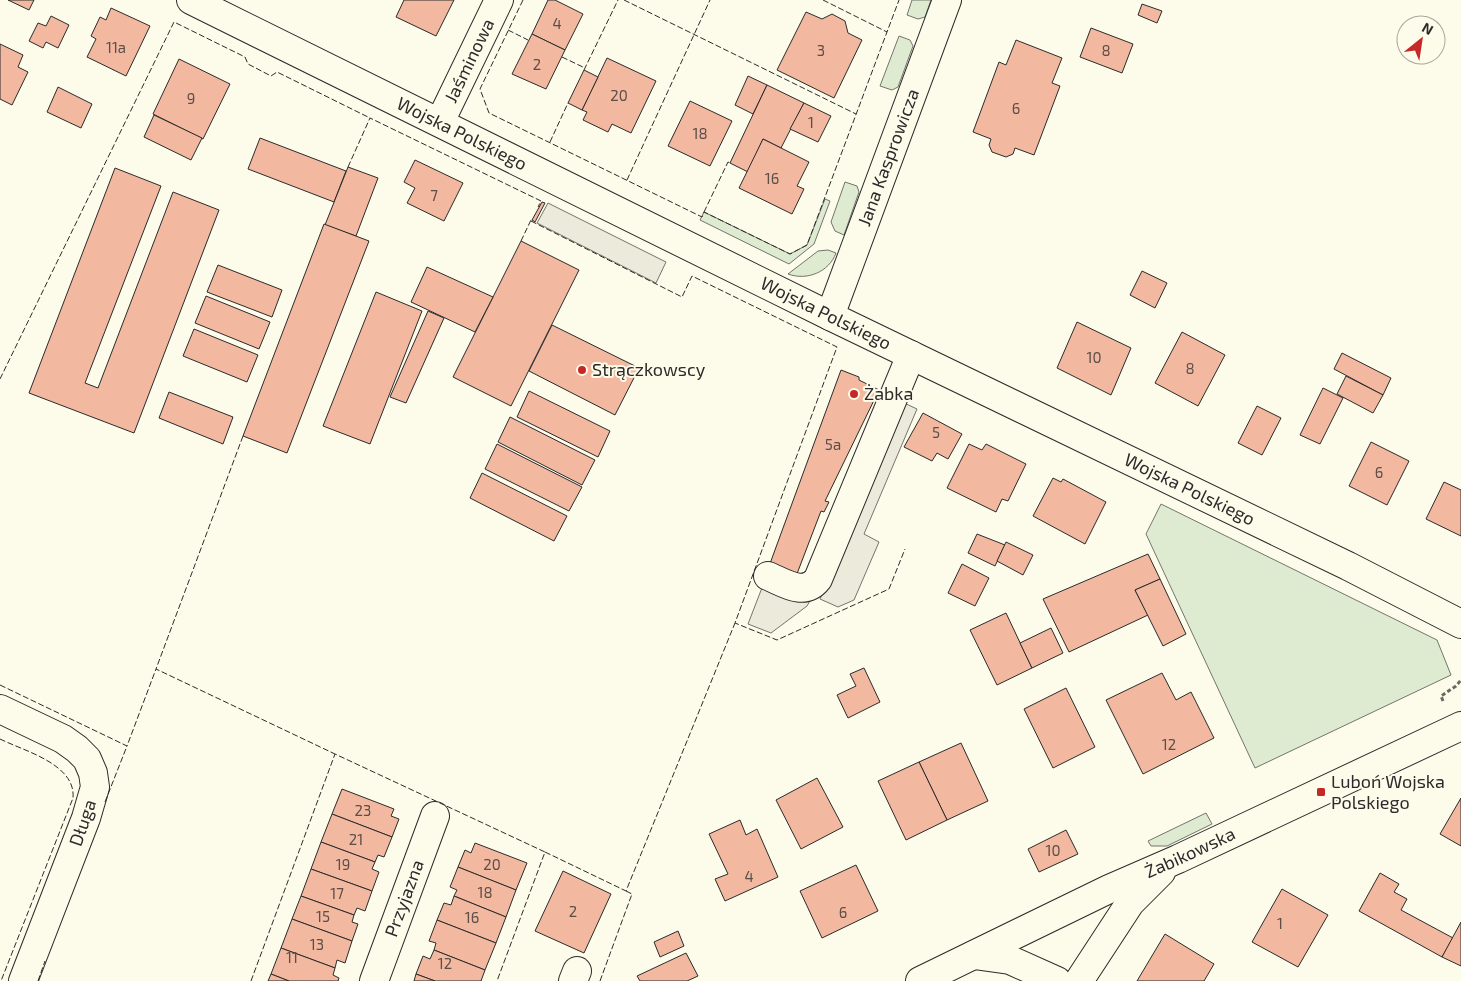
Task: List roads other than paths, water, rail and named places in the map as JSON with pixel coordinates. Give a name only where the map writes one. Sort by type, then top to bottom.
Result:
[{"type":"street","name":"Wojska Polskiego","points":[[191,0],[830,316],[1339,562],[1461,624]]},
{"type":"street","name":"Jaśminowa","points":[[440,122],[500,0]]},
{"type":"street","name":"Jana Kasprowicza","points":[[830,316],[947,0]]},
{"type":"street","points":[[768,576],[800,589],[813,585],[818,579],[912,355]]},
{"type":"street","name":"Długa","points":[[0,709],[63,739],[77,749],[87,760],[93,773],[95,787],[89,810],[23,981]]},
{"type":"street","name":"Żabikowska","points":[[920,981],[1065,909],[1178,859],[1461,726]]},
{"type":"street","name":"Przyjazna","points":[[374,981],[435,816]]},
{"type":"street","points":[[1079,981],[1130,903],[1148,884],[1178,859]]},
{"type":"street","points":[[974,955],[1010,960],[1057,981]]},
{"type":"place","name":"Strączkowscy","points":[[582,370]]},
{"type":"place","name":"Żabka","points":[[854,394]]},
{"type":"place","name":"Luboń Wojska Polskiego","points":[[1321,792]]}]
